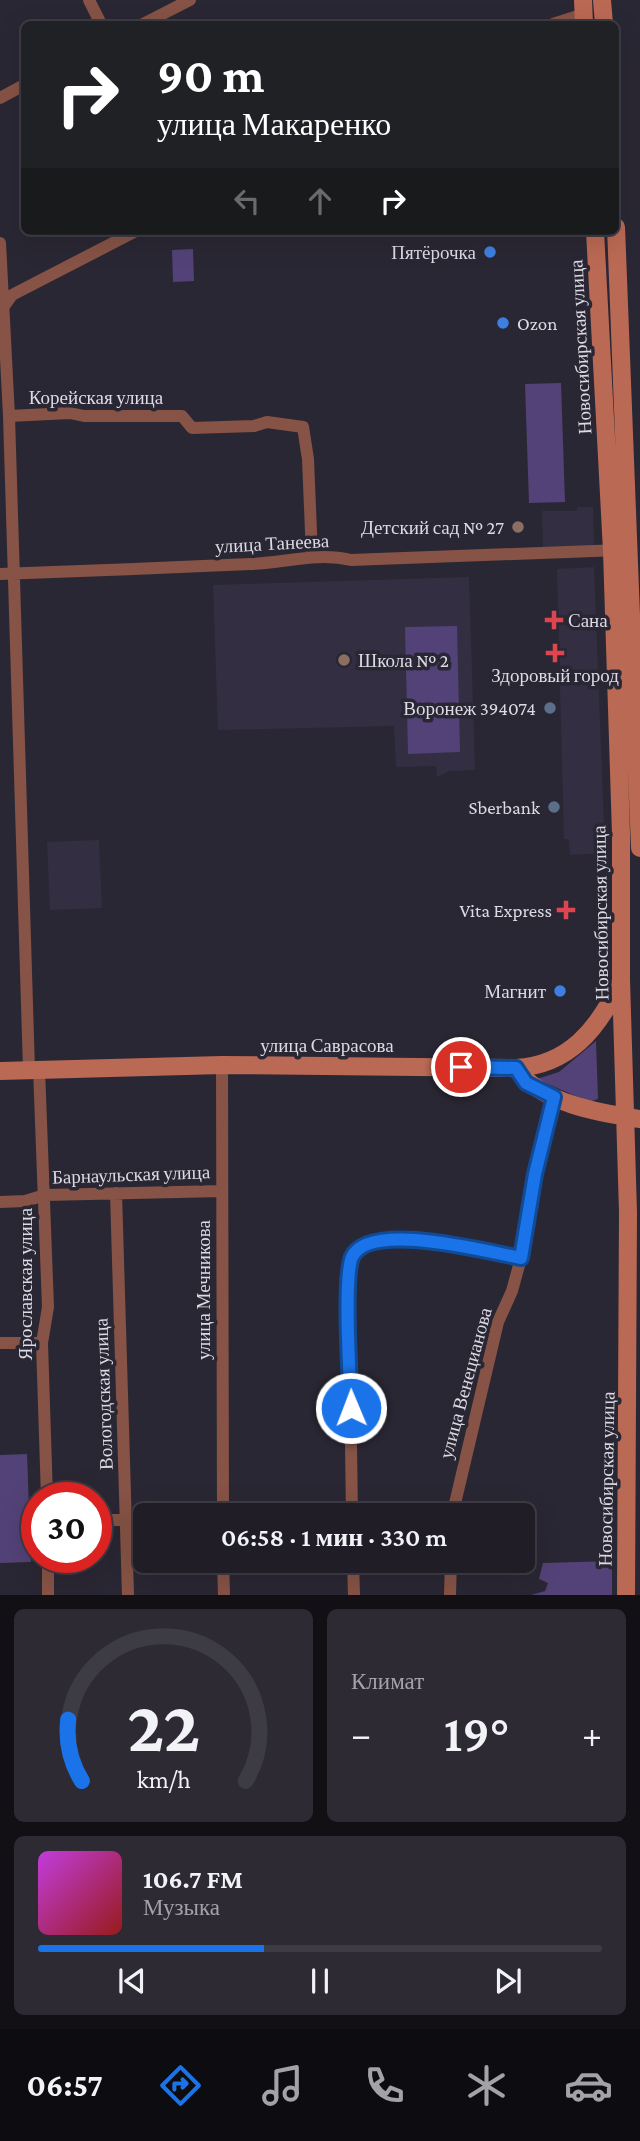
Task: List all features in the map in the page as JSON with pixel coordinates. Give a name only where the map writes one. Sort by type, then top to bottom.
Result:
[{"type":"main road","points":[[602,0],[604,21]]},
{"type":"main road","name":"Новосибирская улица","points":[[596,235],[612,551],[621,834],[621,980],[633,1118],[626,1595]]},
{"type":"main road","points":[[616,235],[631,550],[640,848]]},
{"type":"main road","name":"улица Саврасова","points":[[0,1071],[222,1065],[536,1067],[559,1058],[583,1040],[602,1019],[621,980]]},
{"type":"main road","points":[[516,1068],[526,1083],[554,1097],[633,1118]]},
{"type":"street","points":[[89,0],[100,21]]},
{"type":"street","points":[[149,21],[190,0]]},
{"type":"street","points":[[561,21],[584,13]]},
{"type":"street","points":[[0,98],[21,87]]},
{"type":"street","points":[[2,309],[12,295],[128,235]]},
{"type":"street","name":"Ярославская улица","points":[[0,243],[9,416],[5,500],[7,573],[34,1070],[45,1195],[48,1307],[42,1343],[46,1482]]},
{"type":"street","name":"Корейская улица","points":[[9,416],[70,413],[84,416],[182,416],[192,428],[254,426],[267,422],[303,427],[309,458],[312,556]]},
{"type":"street","name":"улица Танеева","points":[[7,573],[258,564],[312,556],[332,556],[351,561],[631,550]]},
{"type":"street","name":"улица Мечникова","points":[[222,1065],[223,1503]]},
{"type":"street","name":"улица Венецианова","points":[[455,1503],[498,1322],[512,1291],[521,1258],[535,1174],[554,1097]]},
{"type":"street","name":"Барнаульская улица","points":[[0,1202],[25,1201],[45,1195],[222,1191]]},
{"type":"street","name":"Вологодская улица","points":[[116,1193],[128,1595]]},
{"type":"street","points":[[352,1503],[349,1300],[351,1259],[360,1247],[375,1241],[419,1239],[521,1258]]},
{"type":"street","points":[[0,1343],[42,1343]]},
{"type":"street","points":[[112,1520],[133,1520]]},
{"type":"street","points":[[48,1573],[48,1595]]},
{"type":"street","points":[[223,1573],[223,1595]]},
{"type":"street","points":[[353,1573],[354,1595]]},
{"type":"street","points":[[450,1595],[451,1573]]},
{"type":"shaded area","points":[[193,249],[194,281],[173,282],[172,250]]},
{"type":"shaded area","points":[[561,383],[565,502],[529,503],[525,384]]},
{"type":"shaded area","points":[[577,507],[593,507],[594,549],[543,550],[542,511],[577,511]]},
{"type":"shaded area","points":[[594,567],[605,853],[570,855],[569,839],[564,839],[557,569]]},
{"type":"shaded area","name":"Школа № 2","points":[[469,577],[475,770],[450,771],[437,777],[436,766],[396,767],[394,726],[218,730],[213,585]]},
{"type":"shaded area","points":[[457,626],[460,752],[408,754],[405,627]]},
{"type":"shaded area","points":[[99,840],[102,908],[50,910],[47,842]]},
{"type":"shaded area","points":[[596,1041],[598,1099],[589,1102],[537,1079],[559,1072]]},
{"type":"shaded area","points":[[27,1454],[28,1482],[21,1482],[21,1562],[0,1563],[0,1455]]},
{"type":"shaded area","points":[[612,1561],[612,1595],[531,1595],[545,1591],[548,1583],[539,1579],[543,1563]]},
{"type":"place","name":"Пятёрочка","points":[[490,252]]},
{"type":"place","name":"Ozon","points":[[503,323]]},
{"type":"place","name":"Детский сад № 27","points":[[518,527]]},
{"type":"place","name":"Сана","points":[[554,620]]},
{"type":"place","name":"Здоровый город","points":[[555,653]]},
{"type":"place","name":"Школа № 2","points":[[344,660]]},
{"type":"place","name":"Воронеж 394074","points":[[550,708]]},
{"type":"place","name":"Sberbank","points":[[554,807]]},
{"type":"place","name":"Vita Express","points":[[566,910]]},
{"type":"place","name":"Магнит","points":[[560,991]]},
{"type":"route","points":[[351,1408],[351,1259],[360,1247],[375,1241],[419,1239],[521,1258],[535,1174],[554,1097],[526,1083],[516,1068],[461,1067]]}]
